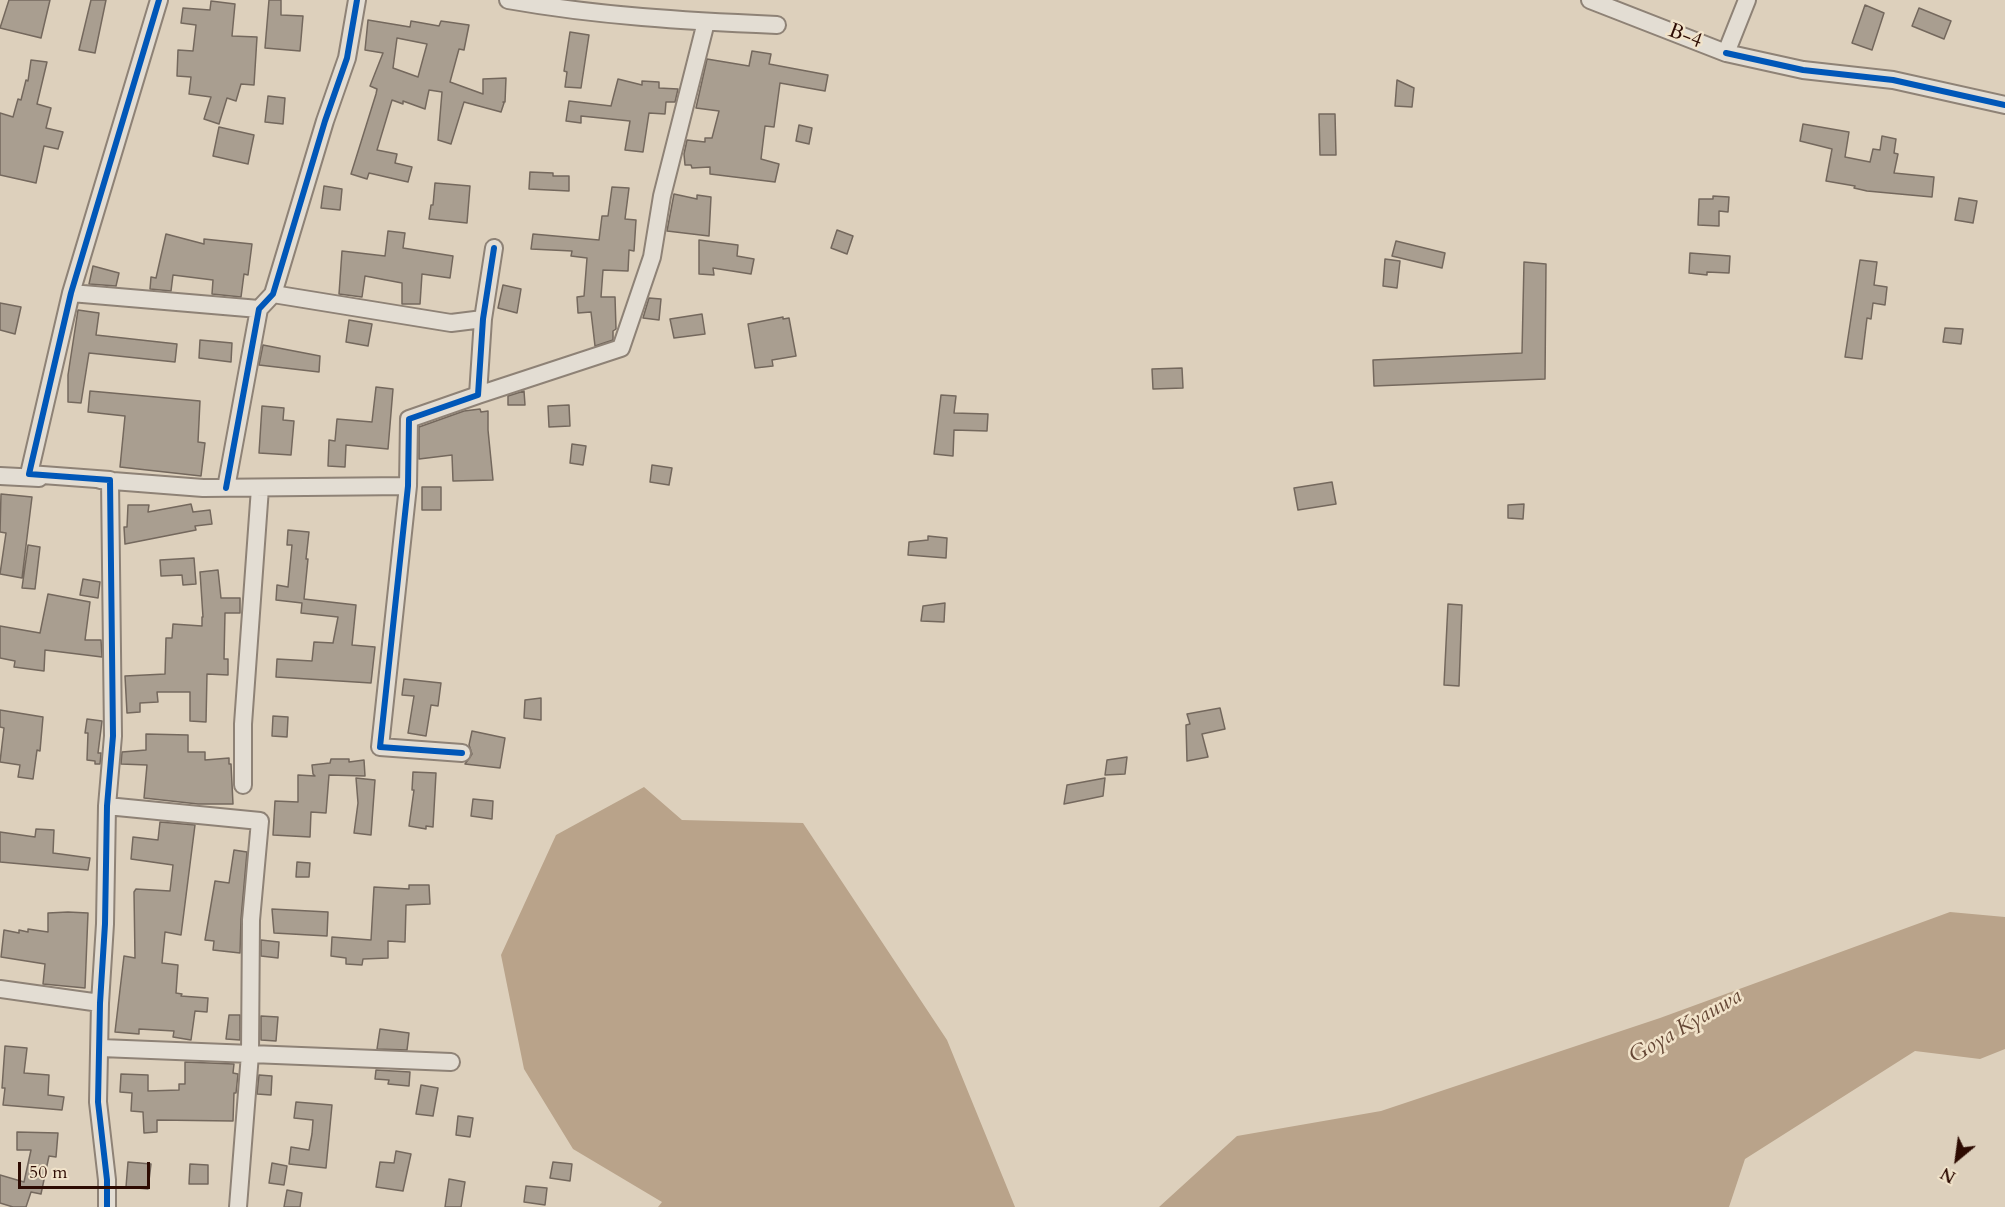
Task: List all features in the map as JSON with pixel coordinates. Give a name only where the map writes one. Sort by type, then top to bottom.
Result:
[{"type":"street","points":[[159,0],[71,293],[28,474],[203,489],[408,486]]},
{"type":"street","points":[[226,488],[259,309],[273,294],[325,121],[347,58],[357,0]]},
{"type":"street","points":[[508,0],[562,5],[627,17],[777,25]]},
{"type":"street","name":"B-4","points":[[1590,0],[1726,53],[1748,0]]},
{"type":"street","points":[[462,753],[380,747],[408,486],[409,419],[621,348],[652,257],[662,196],[706,22]]},
{"type":"street","points":[[1726,53],[1803,69],[1893,80],[2005,105]]},
{"type":"street","points":[[478,395],[483,319],[494,248]]},
{"type":"street","points":[[71,293],[259,309]]},
{"type":"street","points":[[273,294],[451,323],[483,319]]},
{"type":"street","points":[[0,477],[110,480]]},
{"type":"street","points":[[107,1207],[107,1180],[98,1102],[107,806],[113,736],[110,480]]},
{"type":"street","points":[[243,785],[243,724],[260,488]]},
{"type":"street","points":[[107,806],[260,821],[250,920],[250,1054],[238,1207]]},
{"type":"street","points":[[0,989],[100,1003]]},
{"type":"street","points":[[101,1048],[451,1062]]},
{"type":"water","points":[[644,787],[682,820],[803,823],[947,1040],[1015,1207],[658,1207],[662,1202],[573,1149],[524,1069],[501,955],[556,835]]},
{"type":"water","name":"Goya Kyauwa","points":[[1950,912],[2005,917],[2005,1049],[1980,1059],[1915,1051],[1745,1159],[1729,1207],[1159,1207],[1237,1136],[1381,1111],[1660,1018]]},
{"type":"building","points":[[9,0],[50,0],[41,38],[0,28]]},
{"type":"building","points":[[91,0],[106,0],[95,53],[79,50]]},
{"type":"building","points":[[269,0],[281,0],[281,15],[303,16],[300,51],[265,48]]},
{"type":"building","points":[[211,1],[235,4],[232,36],[257,37],[254,85],[241,84],[236,101],[227,98],[219,124],[204,119],[211,97],[189,94],[191,77],[177,76],[178,50],[193,51],[196,25],[181,23],[183,8],[210,10]]},
{"type":"building","points":[[1865,5],[1884,13],[1872,50],[1852,43]]},
{"type":"building","points":[[1919,8],[1951,21],[1944,39],[1912,26]]},
{"type":"building","points":[[368,20],[410,27],[411,21],[439,26],[441,21],[469,25],[464,50],[459,49],[450,82],[483,94],[483,79],[506,78],[505,102],[503,102],[501,112],[464,102],[451,144],[438,140],[442,92],[429,90],[425,109],[403,101],[403,104],[392,100],[377,150],[397,154],[395,163],[412,167],[408,182],[369,173],[367,179],[351,174],[376,94],[377,89],[370,86],[383,53],[365,50]],"holes":[[[397,38],[427,44],[418,77],[393,68]]]},
{"type":"building","points":[[570,32],[589,35],[581,88],[565,87],[567,72],[564,71]]},
{"type":"building","points":[[752,51],[771,54],[769,64],[828,75],[825,91],[780,83],[774,127],[765,126],[761,159],[779,164],[775,182],[710,174],[710,167],[692,168],[691,165],[685,165],[684,154],[687,140],[705,142],[705,138],[712,138],[719,111],[696,108],[707,59],[749,66]]},
{"type":"building","points":[[31,60],[47,62],[37,104],[51,108],[46,128],[63,132],[58,149],[44,146],[36,183],[0,175],[0,113],[13,117],[18,99],[21,100],[26,80],[28,81]]},
{"type":"building","points":[[618,79],[642,85],[642,81],[659,82],[659,88],[678,89],[675,102],[666,102],[665,114],[649,113],[643,152],[625,150],[630,121],[581,116],[581,123],[566,121],[569,101],[611,106]]},
{"type":"building","points":[[1397,80],[1414,88],[1412,107],[1395,106]]},
{"type":"building","points":[[268,96],[285,98],[283,124],[265,122]]},
{"type":"building","points":[[1319,114],[1335,114],[1336,155],[1320,155]]},
{"type":"building","points":[[1803,124],[1849,132],[1845,157],[1870,162],[1873,149],[1880,150],[1882,136],[1896,139],[1894,153],[1898,154],[1894,173],[1934,177],[1932,197],[1867,191],[1854,188],[1855,186],[1826,181],[1832,149],[1800,141]]},
{"type":"building","points":[[799,125],[812,128],[809,144],[796,141]]},
{"type":"building","points":[[219,127],[254,135],[248,164],[213,156]]},
{"type":"building","points":[[530,172],[569,176],[569,191],[529,189]]},
{"type":"building","points":[[435,183],[470,186],[467,223],[429,219]]},
{"type":"building","points":[[324,186],[342,189],[340,210],[321,208]]},
{"type":"building","points":[[612,187],[629,188],[625,219],[636,220],[634,251],[629,250],[628,271],[603,270],[601,297],[615,297],[616,329],[613,331],[613,340],[595,346],[591,312],[578,313],[577,297],[584,296],[587,258],[571,256],[572,251],[531,249],[533,234],[599,240],[602,216],[608,216]]},
{"type":"building","points":[[674,194],[697,199],[697,195],[711,197],[709,236],[667,231]]},
{"type":"building","points":[[1713,196],[1729,197],[1728,212],[1719,211],[1719,226],[1698,225],[1699,199],[1713,199]]},
{"type":"building","points":[[1959,198],[1977,201],[1973,223],[1955,220]]},
{"type":"building","points":[[837,230],[853,236],[847,254],[831,248]]},
{"type":"building","points":[[388,231],[405,233],[403,248],[453,256],[450,278],[422,274],[420,304],[402,304],[402,283],[365,276],[362,297],[339,294],[342,251],[385,256]]},
{"type":"building","points":[[166,234],[204,244],[204,239],[252,244],[248,275],[244,274],[241,297],[212,294],[213,280],[173,275],[171,291],[150,289],[151,277],[156,278]]},
{"type":"building","points":[[699,240],[738,245],[737,256],[754,259],[751,274],[713,268],[714,275],[699,274]]},
{"type":"building","points":[[1396,241],[1445,253],[1442,268],[1392,256]]},
{"type":"building","points":[[1690,253],[1730,256],[1729,273],[1707,272],[1707,275],[1689,273]]},
{"type":"building","points":[[1385,259],[1400,261],[1397,288],[1383,286]]},
{"type":"building","points":[[1860,260],[1877,262],[1874,285],[1887,287],[1885,305],[1873,303],[1871,319],[1867,318],[1862,359],[1845,357]]},
{"type":"building","points":[[1524,262],[1546,264],[1545,379],[1374,386],[1373,360],[1522,353]]},
{"type":"building","points":[[93,266],[119,273],[116,286],[89,284]]},
{"type":"building","points":[[503,285],[521,289],[517,313],[498,308]]},
{"type":"building","points":[[649,298],[661,299],[659,320],[643,318]]},
{"type":"building","points":[[0,303],[21,307],[15,334],[0,330]]},
{"type":"building","points":[[78,310],[99,313],[96,335],[177,344],[175,362],[89,353],[81,403],[68,402],[68,375]]},
{"type":"building","points":[[702,314],[705,334],[674,338],[670,319]]},
{"type":"building","points":[[783,317],[783,319],[789,318],[796,356],[772,360],[773,366],[755,368],[748,324]]},
{"type":"building","points":[[349,320],[372,324],[368,346],[346,342]]},
{"type":"building","points":[[1945,328],[1963,329],[1961,344],[1943,342]]},
{"type":"building","points":[[200,340],[232,343],[231,362],[199,358]]},
{"type":"building","points":[[263,345],[320,356],[319,372],[259,365]]},
{"type":"building","points":[[1182,368],[1183,388],[1153,389],[1152,369]]},
{"type":"building","points":[[376,387],[393,389],[388,449],[346,445],[345,467],[328,466],[329,440],[335,441],[337,419],[372,422]]},
{"type":"building","points":[[90,391],[200,401],[198,442],[205,443],[201,476],[120,467],[125,416],[88,412]]},
{"type":"building","points":[[524,391],[525,405],[508,405],[508,396]]},
{"type":"building","points":[[941,395],[956,396],[954,413],[988,414],[987,431],[954,430],[953,456],[934,454]]},
{"type":"building","points":[[569,405],[570,426],[549,427],[548,406]]},
{"type":"building","points":[[262,406],[284,408],[283,420],[294,421],[291,455],[259,453]]},
{"type":"building","points":[[480,409],[481,412],[488,411],[493,480],[453,481],[452,455],[419,459],[419,427],[464,411]]},
{"type":"building","points":[[572,444],[586,446],[583,465],[570,463]]},
{"type":"building","points":[[652,465],[672,468],[669,485],[650,482]]},
{"type":"building","points":[[1332,482],[1336,504],[1298,510],[1294,488]]},
{"type":"building","points":[[422,487],[441,487],[441,510],[422,510]]},
{"type":"building","points":[[1,494],[32,497],[22,578],[0,574],[6,533],[0,532]]},
{"type":"building","points":[[191,504],[193,512],[210,510],[212,524],[195,526],[196,530],[125,544],[124,527],[127,527],[128,505],[149,505],[148,512]]},
{"type":"building","points":[[1524,504],[1523,519],[1508,518],[1508,505]]},
{"type":"building","points":[[288,530],[309,532],[304,599],[356,605],[352,645],[375,647],[371,683],[276,677],[277,659],[312,661],[314,642],[333,643],[338,617],[301,613],[302,603],[276,600],[277,585],[288,587],[292,545],[287,545]]},
{"type":"building","points":[[928,536],[947,538],[946,558],[908,555],[909,542],[928,540]]},
{"type":"building","points":[[28,545],[40,547],[35,589],[22,588]]},
{"type":"building","points":[[194,558],[196,584],[183,585],[182,575],[161,576],[160,560]]},
{"type":"building","points":[[218,570],[221,598],[240,598],[240,613],[225,613],[224,659],[228,659],[228,675],[207,674],[206,722],[190,721],[190,692],[157,692],[158,702],[140,703],[140,712],[127,713],[125,676],[165,674],[166,638],[172,638],[173,624],[202,626],[200,572]]},
{"type":"building","points":[[83,579],[100,582],[98,598],[80,595]]},
{"type":"building","points":[[48,594],[90,602],[85,640],[101,640],[102,657],[45,650],[44,671],[14,667],[15,661],[0,658],[0,626],[40,633]]},
{"type":"building","points":[[945,603],[944,622],[921,621],[923,606]]},
{"type":"building","points":[[1448,604],[1462,605],[1459,686],[1444,685]]},
{"type":"building","points":[[404,679],[441,683],[438,706],[431,705],[426,736],[408,733],[414,696],[402,695]]},
{"type":"building","points":[[541,698],[541,720],[524,718],[525,700]]},
{"type":"building","points":[[1220,708],[1225,729],[1202,734],[1208,757],[1187,761],[1186,725],[1190,724],[1187,714]]},
{"type":"building","points":[[0,710],[43,717],[40,751],[37,750],[33,779],[18,777],[20,765],[0,762],[4,728],[0,727]]},
{"type":"building","points":[[273,716],[288,717],[287,737],[272,736]]},
{"type":"building","points":[[87,719],[102,721],[98,753],[101,753],[100,764],[87,760],[88,733],[85,733]]},
{"type":"building","points":[[472,731],[505,738],[500,768],[465,764],[472,754],[469,745]]},
{"type":"building","points":[[146,734],[188,735],[188,752],[205,752],[205,760],[229,758],[233,804],[198,804],[144,798],[147,765],[121,764],[122,752],[146,750]]},
{"type":"building","points":[[1127,757],[1125,774],[1105,775],[1107,760]]},
{"type":"building","points":[[331,759],[349,759],[349,762],[364,760],[365,776],[329,775],[326,813],[311,812],[310,837],[273,835],[275,801],[298,802],[298,775],[315,776],[312,765],[330,763]]},
{"type":"building","points":[[413,772],[436,773],[433,827],[426,826],[426,829],[409,826],[414,790],[412,790]]},
{"type":"building","points":[[356,778],[375,780],[371,835],[354,833],[358,803]]},
{"type":"building","points":[[1105,778],[1103,796],[1064,804],[1067,785]]},
{"type":"building","points":[[473,799],[493,801],[492,819],[471,816]]},
{"type":"building","points":[[160,822],[195,825],[181,935],[165,932],[162,963],[178,965],[176,993],[182,994],[181,996],[208,998],[207,1012],[195,1011],[191,1040],[173,1037],[174,1031],[139,1029],[139,1034],[115,1032],[124,956],[135,958],[134,892],[136,889],[170,891],[173,865],[131,859],[133,837],[158,840]]},
{"type":"building","points":[[36,829],[54,830],[53,853],[90,858],[88,870],[0,862],[0,832],[35,837]]},
{"type":"building","points":[[234,850],[247,852],[240,953],[213,950],[214,941],[205,940],[215,881],[229,883]]},
{"type":"building","points":[[297,862],[310,863],[309,877],[296,877]]},
{"type":"building","points":[[409,885],[429,885],[430,904],[406,905],[405,942],[388,941],[388,958],[363,959],[362,965],[346,964],[346,958],[331,956],[332,937],[371,940],[374,887],[409,889]]},
{"type":"building","points":[[272,909],[328,912],[327,936],[274,933]]},
{"type":"building","points":[[48,913],[88,913],[85,988],[43,984],[45,964],[1,957],[4,930],[19,933],[19,930],[28,932],[28,929],[48,932]]},
{"type":"building","points":[[261,940],[279,942],[278,958],[261,956]]},
{"type":"building","points":[[229,1015],[240,1015],[240,1040],[226,1039]]},
{"type":"building","points":[[261,1016],[278,1017],[276,1041],[261,1040]]},
{"type":"building","points":[[380,1029],[409,1033],[407,1050],[377,1049]]},
{"type":"building","points":[[5,1046],[27,1048],[24,1073],[49,1075],[48,1095],[64,1097],[62,1110],[3,1105]]},
{"type":"building","points":[[185,1062],[234,1064],[233,1073],[238,1074],[236,1093],[234,1093],[233,1121],[157,1120],[157,1132],[144,1133],[143,1112],[131,1111],[132,1093],[120,1092],[121,1074],[148,1075],[148,1091],[179,1090],[179,1084],[185,1084]]},
{"type":"building","points":[[376,1070],[410,1072],[409,1086],[388,1084],[389,1080],[375,1079]]},
{"type":"building","points":[[259,1075],[272,1076],[271,1095],[257,1094]]},
{"type":"building","points":[[421,1085],[438,1088],[433,1116],[416,1114]]},
{"type":"building","points":[[296,1102],[332,1105],[326,1168],[289,1164],[291,1147],[309,1150],[312,1134],[313,1120],[294,1118]]},
{"type":"building","points":[[458,1116],[473,1118],[470,1137],[456,1135]]},
{"type":"building","points":[[17,1132],[58,1133],[56,1157],[49,1156],[41,1194],[31,1192],[26,1207],[13,1207],[0,1203],[0,1175],[24,1182],[31,1150],[17,1150]]},
{"type":"building","points":[[396,1151],[411,1154],[403,1191],[376,1187],[380,1162],[394,1163]]},
{"type":"building","points":[[128,1162],[151,1164],[148,1189],[126,1187]]},
{"type":"building","points":[[553,1162],[572,1164],[570,1181],[550,1178]]},
{"type":"building","points":[[272,1163],[287,1166],[284,1185],[269,1183]]},
{"type":"building","points":[[190,1164],[208,1165],[208,1184],[189,1184]]},
{"type":"building","points":[[449,1179],[465,1182],[461,1207],[445,1207]]},
{"type":"building","points":[[526,1186],[547,1188],[545,1205],[524,1202]]},
{"type":"building","points":[[287,1190],[302,1193],[300,1207],[284,1207]]},
{"type":"cycle path","points":[[107,1207],[107,1180],[98,1102],[107,806],[113,736],[110,480],[29,474],[71,293],[159,0]]},
{"type":"cycle path","points":[[226,488],[259,309],[273,294],[325,121],[347,58],[357,0]]},
{"type":"cycle path","points":[[1726,53],[1803,70],[1893,80],[2005,105]]},
{"type":"cycle path","points":[[462,753],[380,747],[408,486],[409,419],[478,395],[483,319],[494,248]]}]
